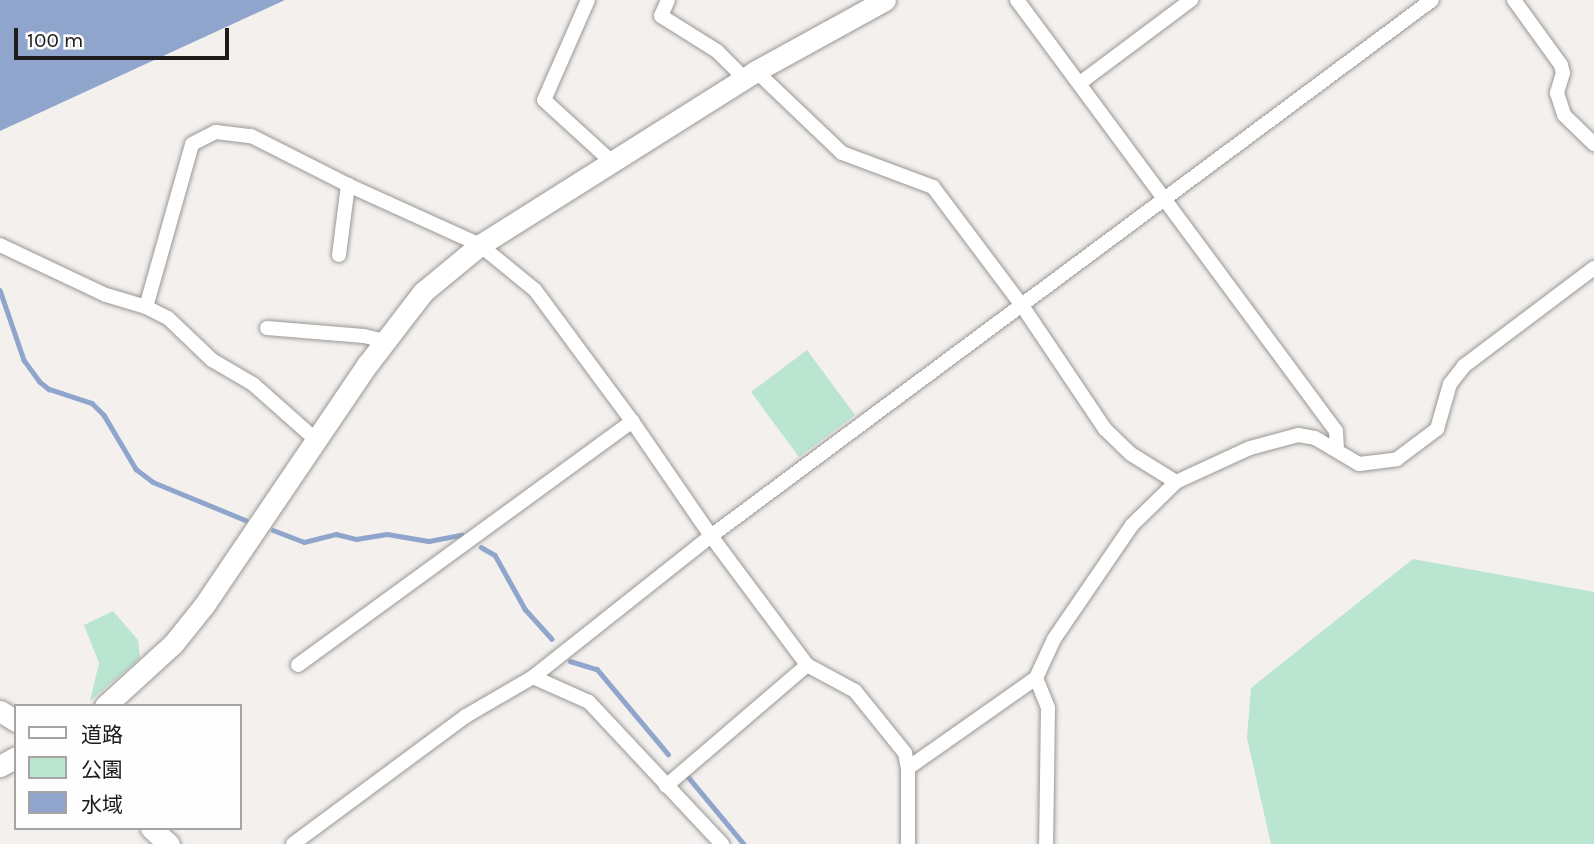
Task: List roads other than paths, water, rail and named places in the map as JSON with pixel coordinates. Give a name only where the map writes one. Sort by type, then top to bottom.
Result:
[{"type":"street","points":[[588,0],[544,100],[612,162]]},
{"type":"street","points":[[668,0],[661,16],[750,75],[842,153],[933,187],[1021,304],[1105,429],[1131,454],[1176,482]]},
{"type":"street","points":[[107,704],[173,645],[205,604],[384,341],[423,292],[480,246],[612,162],[864,6],[885,0]]},
{"type":"street","points":[[1017,0],[1336,431],[1337,450]]},
{"type":"street","points":[[1080,83],[1191,0]]},
{"type":"street","points":[[293,844],[466,716],[533,677],[711,536],[1432,0]]},
{"type":"street","points":[[1514,0],[1561,65],[1563,73],[1557,93],[1564,115],[1594,144]]},
{"type":"street","points":[[146,307],[192,144],[216,132],[251,136],[348,185],[480,246],[536,290],[632,421],[711,536],[807,665],[855,691],[905,753],[908,768],[908,844]]},
{"type":"street","points":[[339,256],[348,185]]},
{"type":"street","points":[[0,245],[106,295],[146,307],[168,318],[212,360],[253,384],[316,440]]},
{"type":"street","points":[[908,768],[1036,678],[1054,639],[1132,525],[1176,482],[1250,448],[1298,435],[1315,438],[1359,464],[1387,462],[1424,442],[1437,429],[1450,384],[1464,366],[1594,268]]},
{"type":"street","points":[[267,328],[364,336],[384,341]]},
{"type":"street","points":[[298,665],[632,421]]},
{"type":"street","points":[[666,786],[807,665]]},
{"type":"street","points":[[533,677],[589,702],[722,844]]},
{"type":"street","points":[[1036,678],[1048,708],[1046,844]]},
{"type":"water","points":[[0,0],[285,0],[0,131]]},
{"type":"waterway","points":[[0,290],[24,360],[39,381],[49,389],[92,403],[104,415],[136,469],[153,482],[245,520]]},
{"type":"waterway","points":[[273,530],[304,542],[336,534],[356,539],[387,534],[429,541],[461,535]]},
{"type":"waterway","points":[[481,547],[495,555],[525,609],[552,639]]},
{"type":"waterway","points":[[570,661],[597,669],[668,754]]},
{"type":"waterway","points":[[685,773],[744,844]]}]
